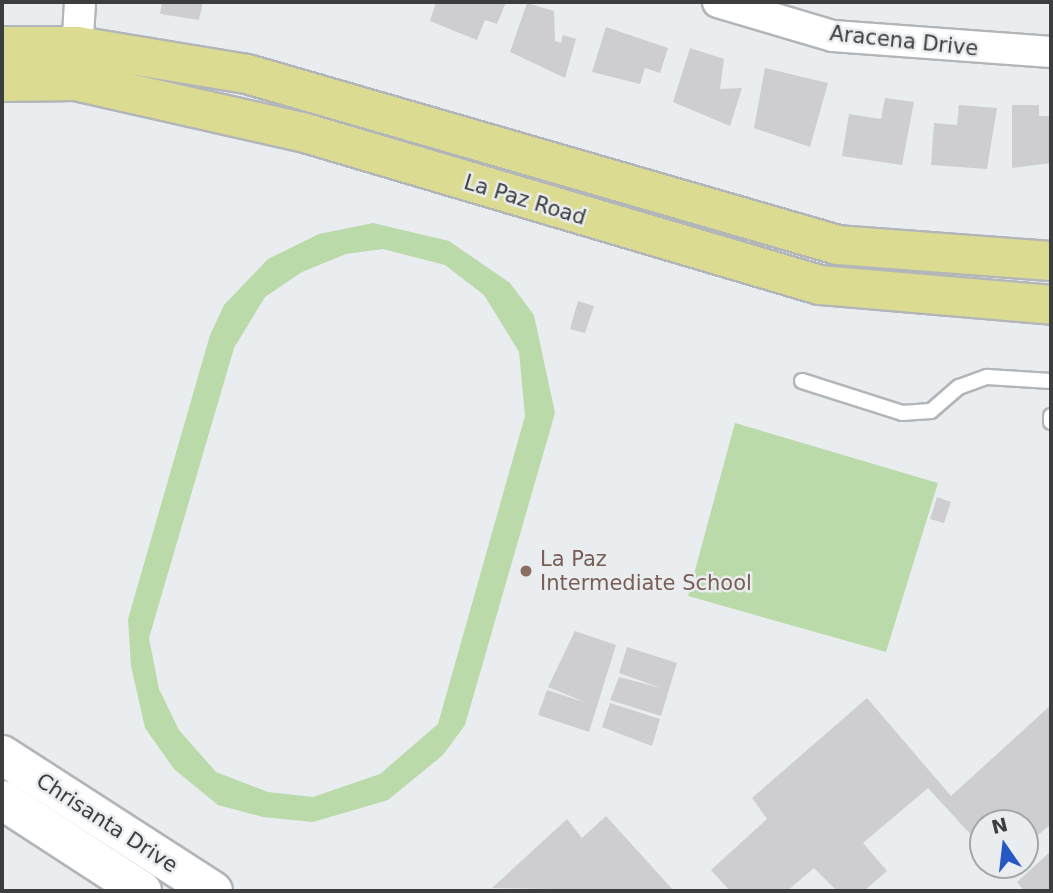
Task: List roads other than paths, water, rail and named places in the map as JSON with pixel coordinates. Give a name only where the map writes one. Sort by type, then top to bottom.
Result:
[{"type":"main road","name":"La Paz Road","points":[[2,46],[76,63],[820,285],[1051,305]]},
{"type":"main road","name":"La Paz Road","points":[[2,82],[76,63],[247,74],[354,102],[687,206],[838,245],[1051,261]]},
{"type":"street","points":[[76,63],[80,2]]},
{"type":"street","name":"Aracena Drive","points":[[718,2],[833,36],[1051,52]]},
{"type":"street","name":"Chrisanta Drive","points":[[2,755],[213,891]]},
{"type":"street","name":"Chrisanta Drive","points":[[2,800],[142,891]]},
{"type":"lane","points":[[802,381],[902,413],[931,411],[959,387],[987,377],[1051,381]]},
{"type":"lane","points":[[1051,416],[1051,422]]},
{"type":"place","name":"La Paz Intermediate School","points":[[526,571]]}]
